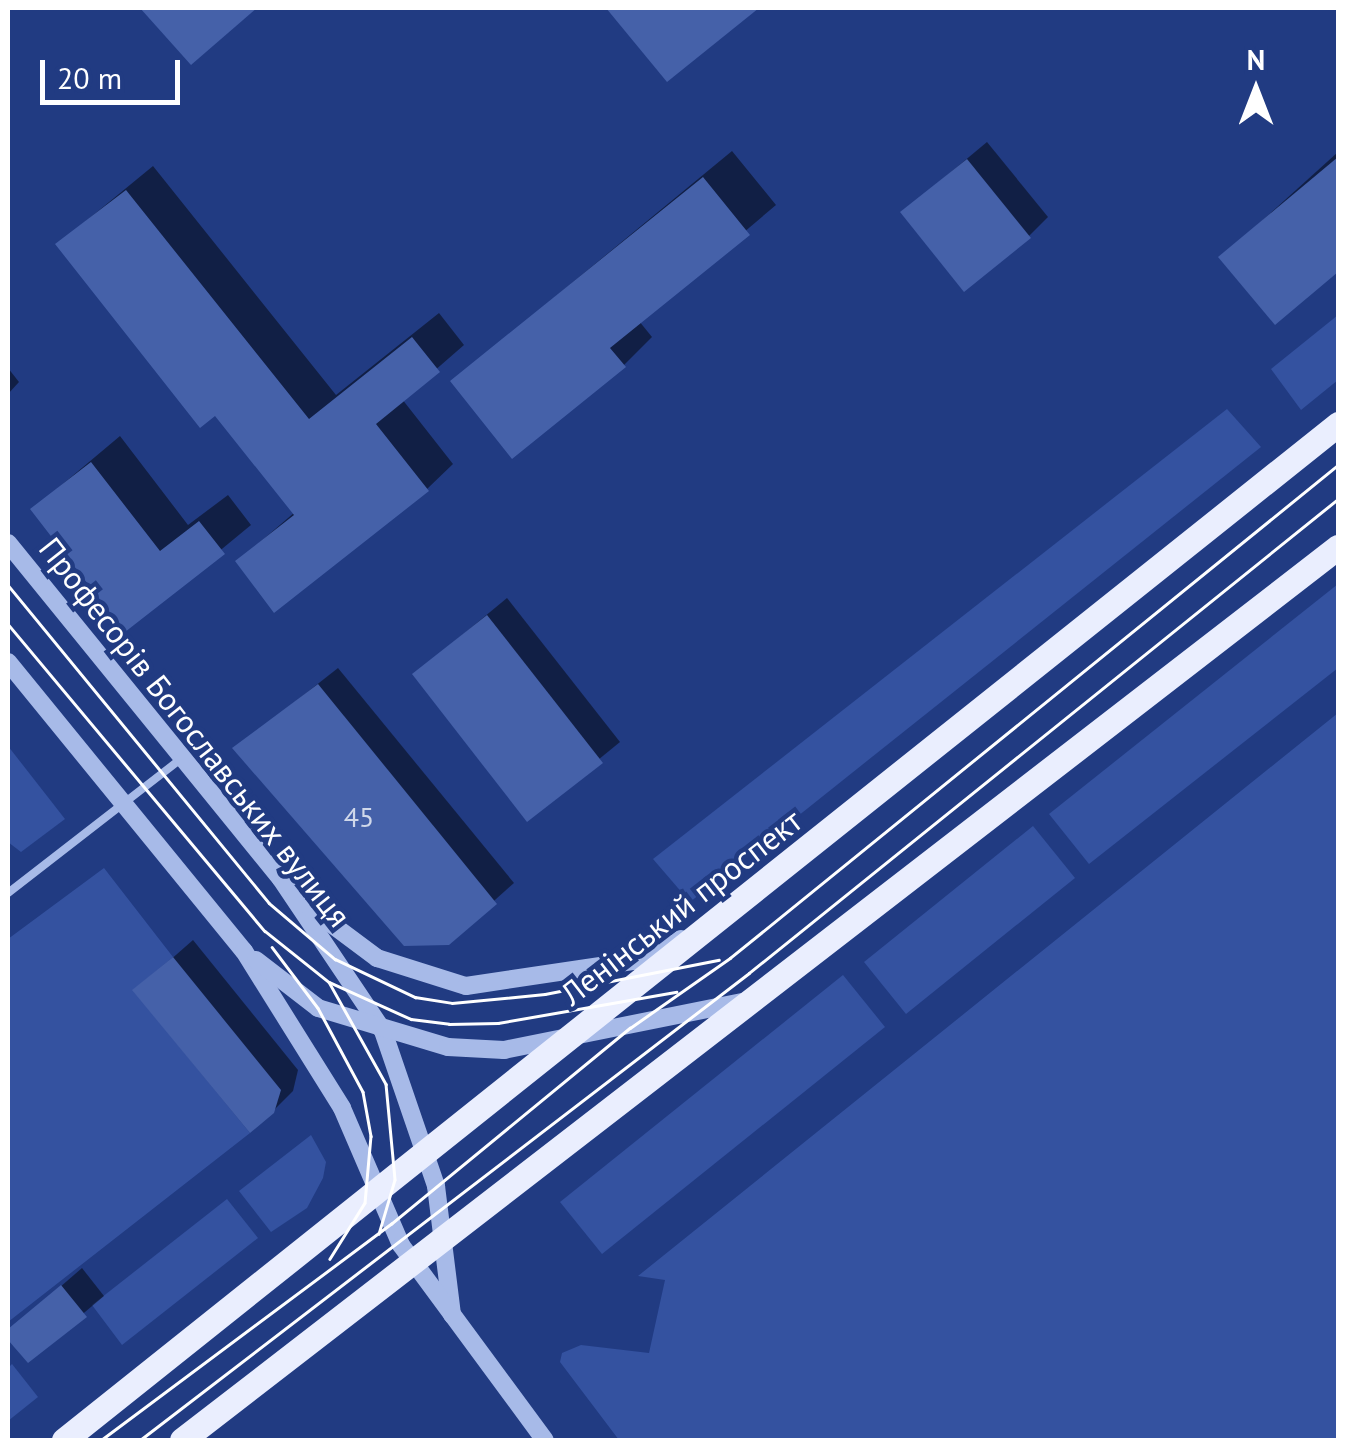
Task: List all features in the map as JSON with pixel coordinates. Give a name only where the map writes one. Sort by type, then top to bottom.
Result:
[{"type":"main road","name":"Ленінський проспект","points":[[64,1440],[1338,424]]},
{"type":"main road","points":[[182,1440],[410,1259],[764,996],[1338,547]]},
{"type":"street","name":"Професорів Богославських вулиця","points":[[8,543],[281,879],[384,1032],[427,1152],[443,1235],[452,1315]]},
{"type":"street","points":[[8,662],[244,951],[342,1108],[377,1194],[410,1259],[545,1440]]},
{"type":"street","points":[[281,879],[326,924],[377,958],[466,986],[634,961],[713,924]]},
{"type":"street","points":[[244,951],[318,1008],[384,1032],[448,1047],[504,1050],[764,996]]},
{"type":"lane","points":[[8,892],[181,759]]},
{"type":"shaded area","points":[[1338,315],[1338,380],[1301,410],[1271,369]]},
{"type":"shaded area","points":[[1227,409],[1261,447],[690,902],[653,859]]},
{"type":"shaded area","points":[[1338,584],[1338,668],[1089,864],[1049,814]]},
{"type":"shaded area","points":[[1338,713],[1338,1440],[619,1440],[560,1362],[562,1353],[581,1345],[649,1353],[665,1280],[638,1276]]},
{"type":"shaded area","points":[[8,746],[65,819],[21,852],[8,842]]},
{"type":"shaded area","points":[[1033,826],[1075,878],[906,1014],[864,962]]},
{"type":"shaded area","points":[[104,868],[173,957],[133,990],[250,1133],[8,1322],[8,939]]},
{"type":"shaded area","points":[[843,975],[885,1027],[602,1254],[560,1202]]},
{"type":"shaded area","points":[[311,1135],[326,1162],[323,1178],[307,1208],[271,1232],[239,1191]]},
{"type":"shaded area","points":[[227,1199],[258,1238],[122,1345],[92,1305]]},
{"type":"shaded area","points":[[12,1364],[38,1397],[8,1421],[8,1368]]},
{"type":"building","points":[[140,8],[257,8],[191,65]]},
{"type":"building","points":[[606,8],[759,8],[667,82]]},
{"type":"building","points":[[1338,157],[1338,272],[1275,325],[1218,257]]},
{"type":"building","points":[[967,159],[1031,238],[964,292],[900,212]]},
{"type":"building","points":[[703,177],[750,235],[610,348],[626,367],[512,459],[450,381]]},
{"type":"building","points":[[126,190],[309,419],[412,337],[440,372],[376,424],[429,491],[274,613],[235,561],[294,515],[215,416],[200,428],[55,244]]},
{"type":"building","points":[[91,462],[160,551],[199,521],[225,554],[125,632],[30,509]]},
{"type":"building","points":[[487,615],[603,763],[527,822],[412,674]]},
{"type":"building","points":[[318,684],[497,904],[449,945],[404,946],[232,748]]},
{"type":"building","points":[[173,957],[281,1090],[274,1113],[250,1133],[132,990]]},
{"type":"building","points":[[61,1285],[87,1317],[28,1363],[8,1340],[8,1329]]},
{"type":"tram line","points":[[101,1440],[391,1224],[630,1028],[730,958],[1338,465]]},
{"type":"tram line","points":[[140,1440],[749,973],[1338,499]]},
{"type":"tram line","points":[[8,585],[269,903],[335,959],[415,997],[452,1003],[545,994],[719,960]]},
{"type":"tram line","points":[[8,624],[265,931],[329,982],[411,1019],[449,1024],[498,1023],[676,992]]},
{"type":"tram line","points":[[272,947],[318,1008],[363,1092],[371,1136],[365,1203],[330,1259]]},
{"type":"tram line","points":[[329,982],[386,1084],[395,1180],[379,1234]]}]
